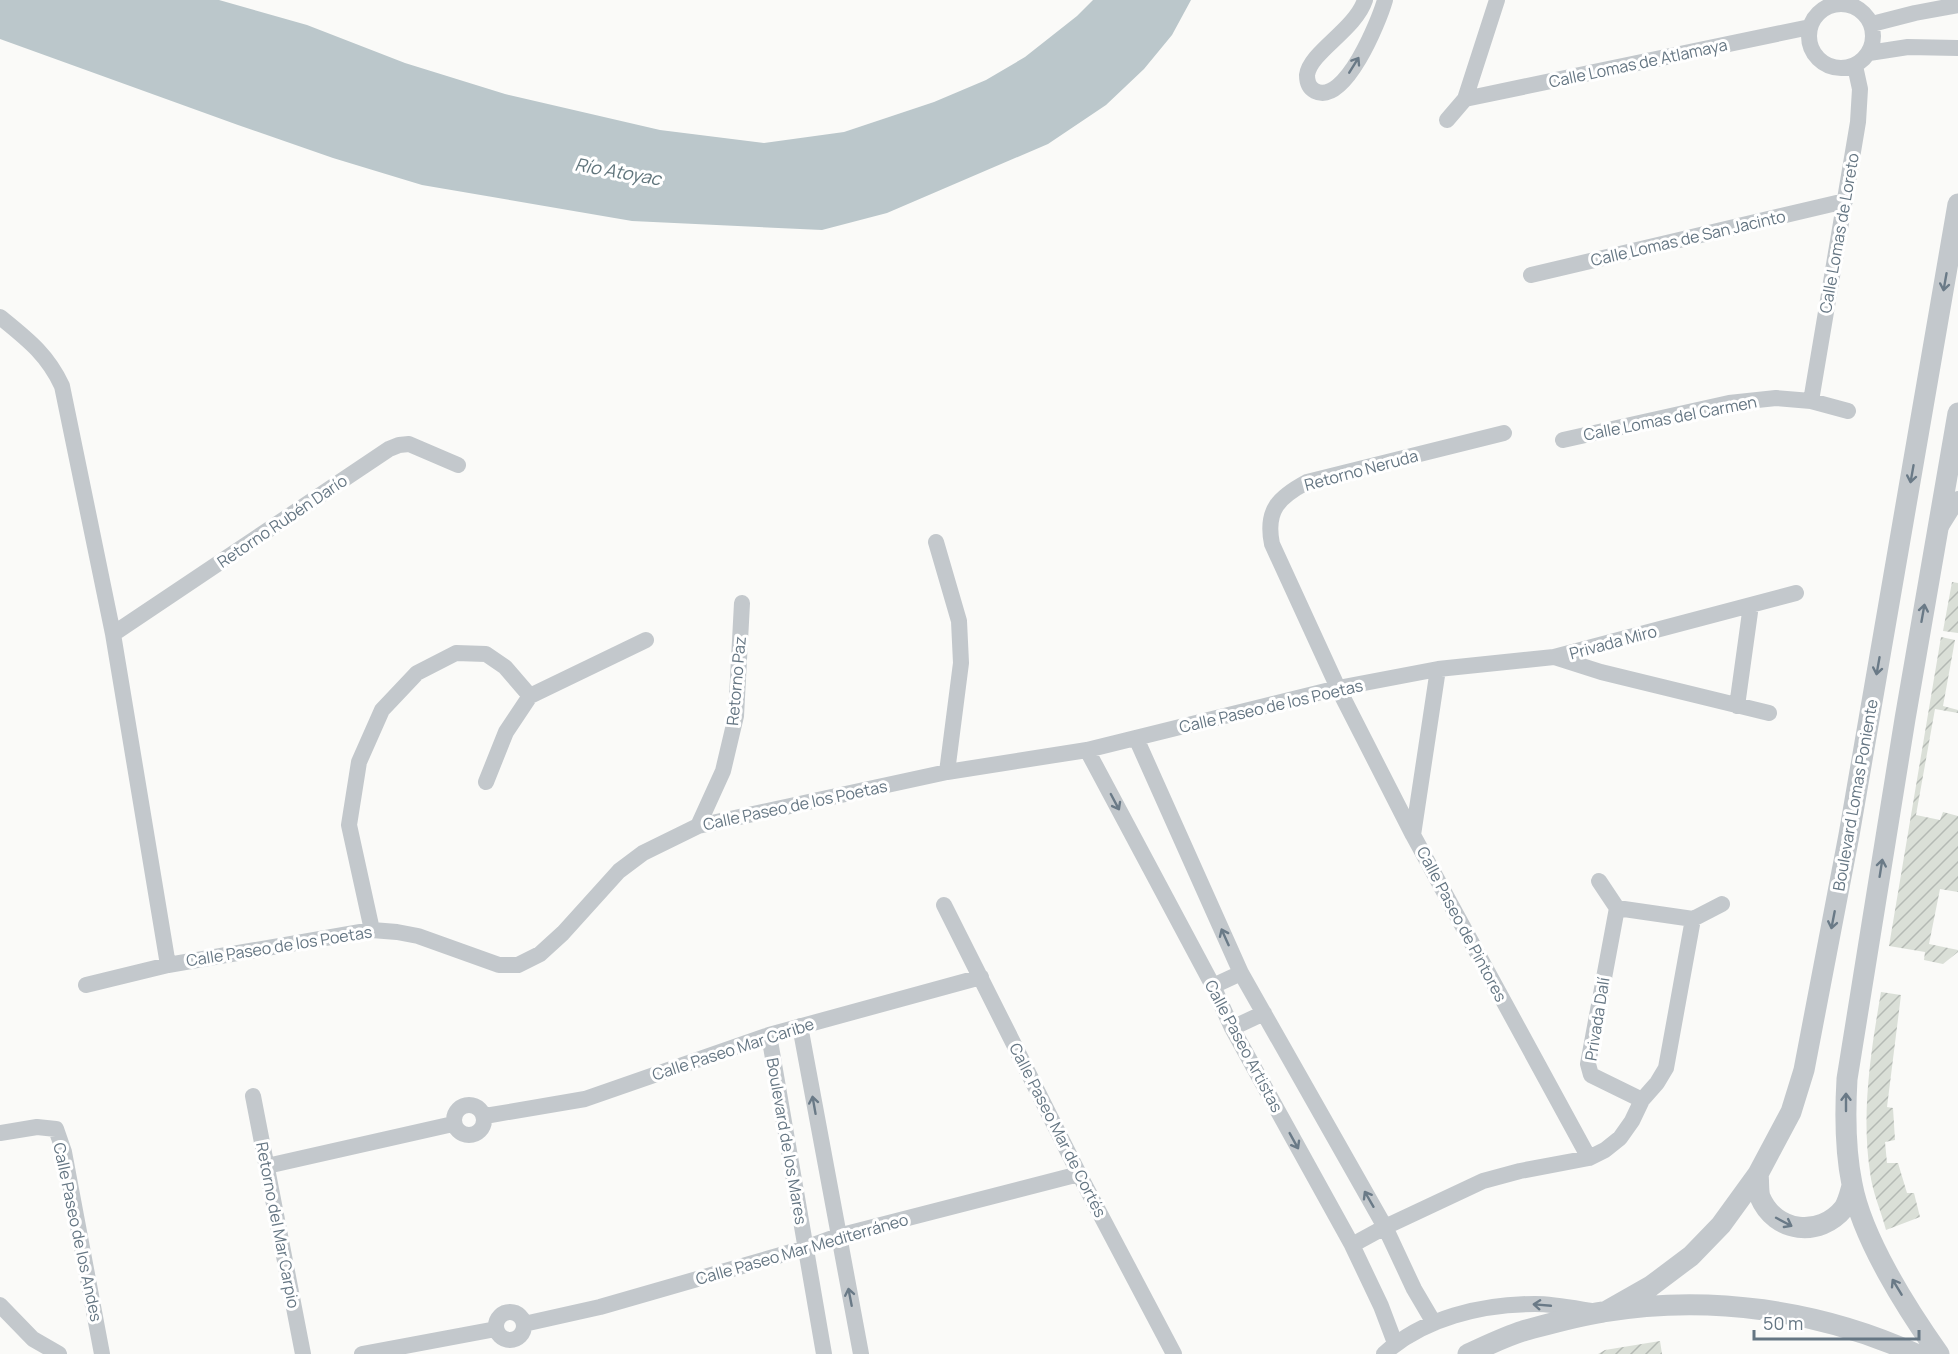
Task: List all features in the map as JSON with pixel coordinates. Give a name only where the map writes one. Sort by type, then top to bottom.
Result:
[{"type":"street","points":[[1365,0],[1356,19],[1311,66],[1307,74],[1308,81],[1310,87],[1316,92],[1331,91],[1341,84],[1351,72],[1370,40],[1385,0]]},
{"type":"street","points":[[1447,120],[1465,99],[1497,0]]},
{"type":"street","points":[[1870,13],[1873,44],[1869,53],[1855,66],[1845,69],[1834,68],[1824,64],[1816,57],[1810,48],[1808,37],[1810,27],[1817,14],[1828,6],[1842,3],[1870,13],[1915,13],[1958,5]]},
{"type":"street","name":"Calle Lomas de Atlamaya","points":[[1465,99],[1810,27]]},
{"type":"street","points":[[1869,53],[1908,47],[1958,48]]},
{"type":"street","name":"Calle Lomas de Loreto","points":[[1810,401],[1858,122],[1860,89],[1855,66]]},
{"type":"street","name":"Calle Lomas de San Jacinto","points":[[1532,275],[1845,201]]},
{"type":"street","name":"Boulevard Lomas Poniente","points":[[1604,1312],[1651,1286],[1691,1256],[1721,1225],[1758,1174],[1791,1112],[1804,1070],[1853,812],[1958,204]]},
{"type":"street","points":[[0,317],[36,347],[54,368],[62,386],[113,634],[168,965]]},
{"type":"street","name":"Calle Lomas del Carmen","points":[[1563,440],[1729,404],[1776,398],[1810,401],[1848,411]]},
{"type":"street","points":[[1939,1354],[1888,1272],[1868,1232],[1852,1186],[1845,1105],[1846,1078],[1958,413]]},
{"type":"street","name":"Retorno Neruda","points":[[1338,688],[1272,544],[1269,530],[1272,511],[1287,492],[1307,482],[1504,433]]},
{"type":"street","name":"Retorno Rubén Darío","points":[[113,634],[399,444],[408,444],[458,465]]},
{"type":"street","points":[[1938,531],[1958,499]]},
{"type":"street","points":[[936,542],[959,621],[961,663],[947,772]]},
{"type":"street","name":"Privada Miro","points":[[1554,657],[1796,593]]},
{"type":"street","name":"Retorno Paz","points":[[699,826],[723,771],[736,716],[742,603]]},
{"type":"street","points":[[1737,706],[1751,605]]},
{"type":"street","points":[[486,782],[506,732],[530,696],[646,640]]},
{"type":"street","points":[[372,930],[349,825],[359,762],[382,710],[417,673],[456,653],[486,654],[505,667],[530,696]]},
{"type":"street","name":"Calle Paseo de los Poetas","points":[[86,986],[168,965],[372,930],[418,936],[499,965],[518,965],[540,954],[563,933],[619,871],[643,853],[699,826],[947,772],[1087,750],[1338,688],[1438,669],[1554,657]]},
{"type":"street","name":"Privada Miro","points":[[1554,657],[1601,672],[1769,713]]},
{"type":"street","points":[[1413,835],[1438,669]]},
{"type":"street","name":"Calle Paseo de Pintores","points":[[1338,688],[1413,835],[1589,1158]]},
{"type":"street","name":"Calle Paseo Artistas","points":[[1136,738],[1241,973],[1385,1227],[1414,1289],[1434,1323]]},
{"type":"street","name":"Calle Paseo Artistas","points":[[1087,750],[1213,986],[1232,1028],[1352,1245],[1382,1306],[1389,1349]]},
{"type":"street","points":[[1599,881],[1617,908],[1693,919],[1722,904]]},
{"type":"street","name":"Calle Paseo Mar de Cortés","points":[[944,905],[1079,1174],[1174,1354]]},
{"type":"street","name":"Privada Dalí","points":[[1617,908],[1588,1064],[1591,1075],[1642,1100]]},
{"type":"street","points":[[1352,1245],[1483,1181],[1520,1171],[1589,1158],[1605,1150],[1620,1138],[1632,1121],[1642,1100],[1666,1068],[1693,919]]},
{"type":"street","points":[[1213,986],[1241,973]]},
{"type":"street","name":"Calle Paseo Mar Caribe","points":[[485,1116],[585,1100],[769,1035],[981,977]]},
{"type":"street","points":[[1232,1028],[1264,1013]]},
{"type":"street","name":"Boulevard de los Mares","points":[[800,1026],[861,1354]]},
{"type":"street","name":"Boulevard de los Mares","points":[[769,1035],[824,1354]]},
{"type":"street","name":"Retorno del Mar Carpio","points":[[253,1096],[303,1354]]},
{"type":"street","points":[[466,1105],[478,1106],[485,1116],[483,1129],[473,1136],[461,1134],[453,1124],[456,1112],[466,1105]]},
{"type":"street","points":[[267,1166],[453,1124]]},
{"type":"street","name":"Calle Paseo de los Andes","points":[[0,1133],[37,1126],[56,1130],[64,1152],[102,1354]]},
{"type":"street","name":"Calle Paseo Mar Mediterráneo","points":[[362,1354],[496,1329],[502,1338],[512,1340],[522,1334],[524,1324],[600,1306],[805,1248],[838,1236],[1079,1174]]},
{"type":"street","points":[[1758,1174],[1759,1195],[1770,1214],[1788,1226],[1809,1228],[1830,1222],[1845,1206],[1852,1186]]},
{"type":"street","points":[[1389,1349],[1434,1323],[1471,1310],[1536,1304],[1604,1312]]},
{"type":"street","points":[[0,1305],[33,1339],[59,1354]]},
{"type":"street","points":[[1468,1354],[1520,1332],[1604,1312],[1677,1305],[1748,1307],[1818,1319],[1886,1340],[1916,1354]]},
{"type":"shaded area","points":[[1952,582],[1958,583],[1958,633],[1943,631]]},
{"type":"shaded area","points":[[1941,637],[1955,640],[1943,706],[1958,710],[1958,713],[1935,709],[1916,815],[1940,820],[1943,812],[1958,816],[1958,892],[1940,889],[1929,944],[1958,950],[1943,964],[1924,960],[1925,952],[1889,946]]},
{"type":"shaded area","points":[[1881,992],[1901,995],[1887,1107],[1893,1108],[1895,1140],[1885,1142],[1887,1163],[1898,1163],[1907,1193],[1914,1193],[1920,1217],[1886,1230],[1871,1179],[1867,1150],[1867,1104]]},
{"type":"shaded area","points":[[1660,1341],[1662,1354],[1598,1354],[1605,1350]]},
{"type":"water","name":"Río Atoyac","points":[[0,0],[219,0],[307,25],[405,63],[505,94],[660,130],[764,143],[844,132],[934,102],[986,80],[1025,57],[1077,16],[1093,0],[1191,0],[1172,35],[1144,69],[1106,105],[1048,144],[887,213],[822,230],[632,221],[422,185],[333,158],[0,39]]}]
